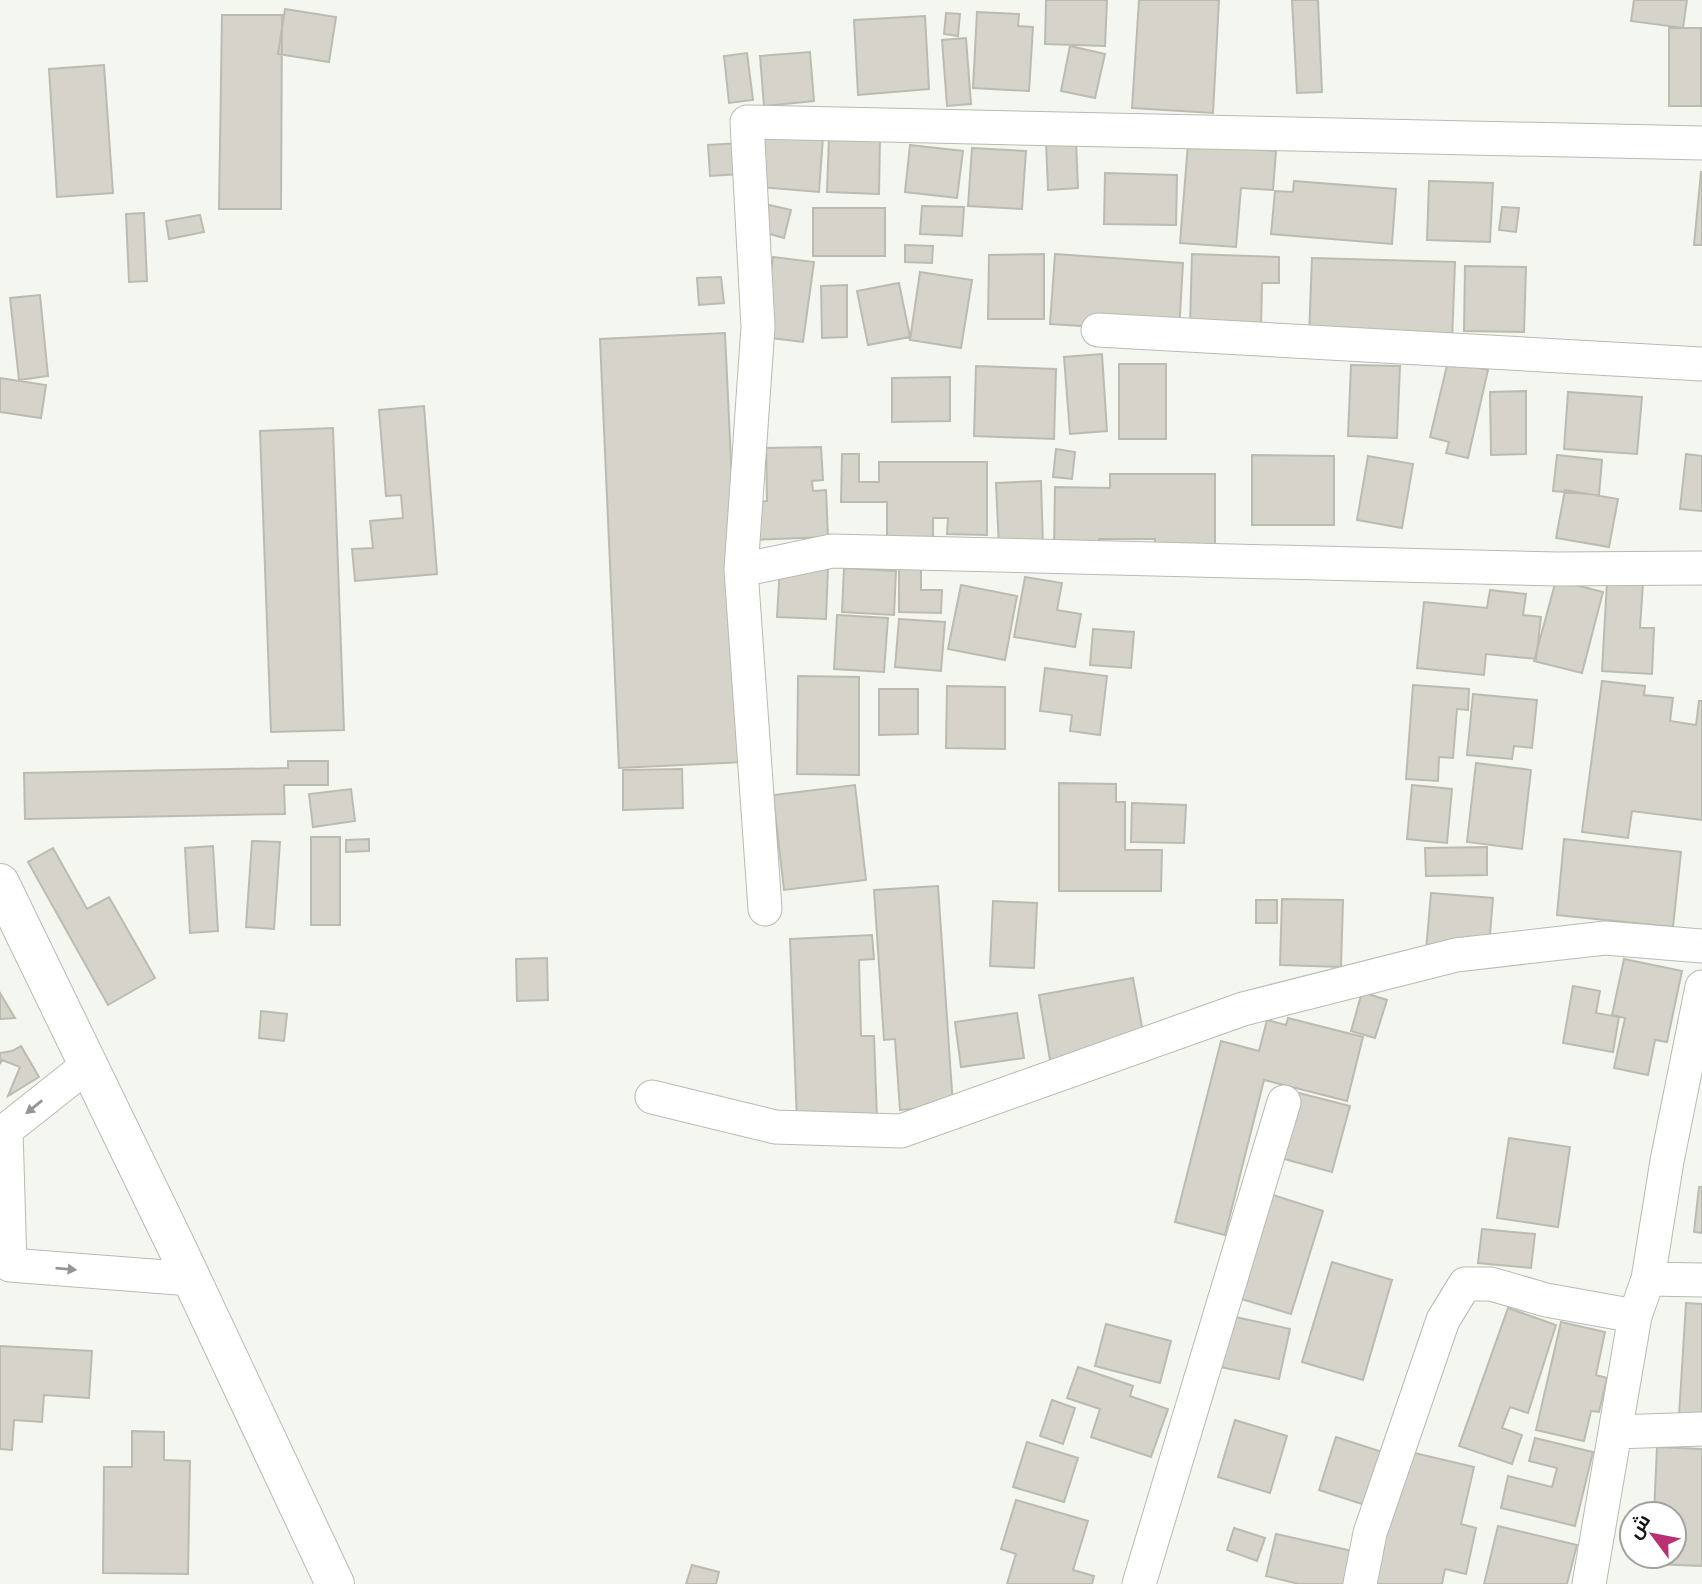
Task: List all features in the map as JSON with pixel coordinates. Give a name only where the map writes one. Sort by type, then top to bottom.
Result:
[{"type":"main road","points":[[0,883],[335,1584]]},
{"type":"street","points":[[765,909],[741,570],[758,327],[747,122],[1702,143]]},
{"type":"street","points":[[1098,330],[1702,364]]},
{"type":"street","points":[[741,570],[832,551],[1558,569],[1702,568]]},
{"type":"street","points":[[652,1097],[775,1127],[901,1131],[1243,1009],[1456,955],[1605,938],[1702,946]]},
{"type":"street","points":[[1589,1584],[1635,1316],[1648,1279],[1667,1161],[1702,987]]},
{"type":"street","points":[[88,1065],[6,1130],[10,1265],[191,1279]]},
{"type":"street","points":[[1139,1584],[1284,1102]]},
{"type":"street","points":[[1648,1279],[1702,1280]]},
{"type":"street","points":[[1360,1584],[1370,1533],[1443,1320],[1465,1284],[1491,1284],[1546,1300],[1635,1316]]},
{"type":"street","points":[[1615,1432],[1702,1429]]},
{"type":"building","points":[[1046,0],[1107,0],[1105,46],[1045,44]]},
{"type":"building","points":[[1139,0],[1219,0],[1213,113],[1132,108]]},
{"type":"building","points":[[1292,0],[1318,0],[1322,92],[1297,93]]},
{"type":"building","points":[[1634,0],[1687,0],[1683,28],[1631,21]]},
{"type":"building","points":[[285,9],[336,17],[329,62],[278,54]]},
{"type":"building","points":[[977,12],[1019,14],[1018,26],[1033,27],[1029,91],[973,88]]},
{"type":"building","points":[[946,13],[960,14],[958,36],[944,34]]},
{"type":"building","points":[[222,15],[282,15],[281,209],[219,209]]},
{"type":"building","points":[[925,16],[929,89],[858,95],[854,20]]},
{"type":"building","points":[[1669,28],[1701,28],[1701,106],[1669,106]]},
{"type":"building","points":[[966,38],[971,104],[947,106],[942,40]]},
{"type":"building","points":[[1070,46],[1105,54],[1095,98],[1061,91]]},
{"type":"building","points":[[810,52],[814,101],[764,106],[760,56]]},
{"type":"building","points":[[747,53],[753,100],[729,103],[724,56]]},
{"type":"building","points":[[104,65],[113,193],[57,197],[49,69]]},
{"type":"building","points":[[764,132],[823,137],[819,192],[760,187]]},
{"type":"building","points":[[829,136],[880,138],[879,194],[827,192]]},
{"type":"building","points":[[1076,140],[1078,188],[1048,190],[1046,141]]},
{"type":"building","points":[[740,143],[741,174],[710,176],[708,145]]},
{"type":"building","points":[[1188,144],[1276,151],[1273,190],[1241,188],[1236,247],[1180,243]]},
{"type":"building","points":[[910,145],[963,151],[957,198],[905,192]]},
{"type":"building","points":[[972,148],[1026,151],[1022,209],[968,206]]},
{"type":"building","points":[[1701,172],[1702,245],[1694,245]]},
{"type":"building","points":[[1105,173],[1177,175],[1176,225],[1104,224]]},
{"type":"building","points":[[1294,181],[1396,189],[1392,244],[1271,234],[1275,191],[1293,192]]},
{"type":"building","points":[[1429,181],[1493,183],[1490,242],[1427,240]]},
{"type":"building","points":[[765,204],[791,210],[784,238],[759,231]]},
{"type":"building","points":[[922,206],[964,207],[962,236],[920,234]]},
{"type":"building","points":[[1502,207],[1519,208],[1516,232],[1499,230]]},
{"type":"building","points":[[813,208],[885,208],[885,256],[813,256]]},
{"type":"building","points":[[144,213],[147,281],[129,282],[126,214]]},
{"type":"building","points":[[200,215],[204,232],[169,239],[166,221]]},
{"type":"building","points":[[905,245],[933,246],[932,263],[905,262]]},
{"type":"building","points":[[1044,254],[1044,319],[988,319],[989,255]]},
{"type":"building","points":[[1055,254],[1183,263],[1179,332],[1050,324]]},
{"type":"building","points":[[1192,254],[1279,257],[1279,283],[1262,283],[1261,329],[1190,327]]},
{"type":"building","points":[[773,257],[814,262],[803,342],[762,337]]},
{"type":"building","points":[[1312,258],[1455,262],[1452,342],[1309,337]]},
{"type":"building","points":[[1465,266],[1526,267],[1524,332],[1464,331]]},
{"type":"building","points":[[920,272],[972,280],[961,348],[910,340]]},
{"type":"building","points":[[721,277],[724,303],[699,305],[697,278]]},
{"type":"building","points":[[899,283],[910,337],[868,345],[857,291]]},
{"type":"building","points":[[847,285],[847,337],[822,338],[821,286]]},
{"type":"building","points":[[40,295],[48,376],[19,380],[10,298]]},
{"type":"building","points":[[725,333],[745,762],[619,768],[600,339]]},
{"type":"building","points":[[1102,354],[1107,431],[1070,434],[1064,357]]},
{"type":"building","points":[[1448,361],[1488,370],[1468,458],[1446,453],[1449,442],[1430,437]]},
{"type":"building","points":[[1119,364],[1166,364],[1166,439],[1119,439]]},
{"type":"building","points":[[1351,365],[1400,366],[1397,438],[1348,436]]},
{"type":"building","points":[[976,366],[1056,369],[1054,439],[974,436]]},
{"type":"building","points":[[950,377],[950,421],[892,422],[892,378]]},
{"type":"building","points":[[0,378],[46,385],[41,418],[0,412]]},
{"type":"building","points":[[1526,391],[1526,454],[1491,455],[1490,392]]},
{"type":"building","points":[[1568,392],[1642,397],[1637,454],[1564,449]]},
{"type":"building","points":[[424,406],[437,574],[355,581],[352,549],[373,548],[370,521],[403,518],[401,495],[386,496],[379,410]]},
{"type":"building","points":[[333,428],[344,730],[271,732],[260,431]]},
{"type":"building","points":[[821,447],[823,480],[812,481],[813,491],[826,490],[828,537],[752,540],[751,502],[767,501],[766,448]]},
{"type":"building","points":[[1056,449],[1075,452],[1072,479],[1053,477]]},
{"type":"building","points":[[842,454],[859,454],[859,482],[879,482],[879,462],[987,462],[987,535],[947,534],[948,518],[933,518],[933,544],[887,544],[887,502],[841,502]]},
{"type":"building","points":[[1686,454],[1702,456],[1702,511],[1680,509]]},
{"type":"building","points":[[1252,455],[1334,456],[1334,525],[1252,525]]},
{"type":"building","points":[[1557,455],[1602,460],[1599,495],[1553,491]]},
{"type":"building","points":[[1368,456],[1413,464],[1402,528],[1357,520]]},
{"type":"building","points":[[1110,474],[1215,474],[1215,546],[1155,546],[1155,539],[1099,539],[1099,551],[1054,551],[1055,487],[1110,488]]},
{"type":"building","points":[[1041,481],[1043,547],[999,548],[996,483]]},
{"type":"building","points":[[1565,490],[1618,499],[1609,547],[1556,538]]},
{"type":"building","points":[[780,566],[828,568],[826,619],[777,617]]},
{"type":"building","points":[[844,568],[896,571],[894,615],[842,612]]},
{"type":"building","points":[[899,568],[921,569],[921,590],[942,590],[941,613],[899,612]]},
{"type":"building","points":[[1025,577],[1062,583],[1057,610],[1081,614],[1075,647],[1014,637]]},
{"type":"building","points":[[1556,580],[1603,592],[1582,673],[1534,661]]},
{"type":"building","points":[[1607,581],[1643,583],[1640,628],[1654,628],[1652,674],[1602,671]]},
{"type":"building","points":[[961,585],[1017,596],[1005,660],[948,649]]},
{"type":"building","points":[[1490,590],[1526,594],[1523,615],[1541,617],[1536,659],[1486,654],[1484,675],[1417,668],[1424,602],[1487,608]]},
{"type":"building","points":[[837,615],[888,618],[884,672],[834,669]]},
{"type":"building","points":[[899,619],[945,622],[941,671],[895,667]]},
{"type":"building","points":[[1093,629],[1134,632],[1131,668],[1090,665]]},
{"type":"building","points":[[1045,668],[1107,676],[1100,735],[1070,731],[1072,715],[1040,711]]},
{"type":"building","points":[[798,676],[859,677],[859,775],[797,774]]},
{"type":"building","points":[[1602,681],[1645,686],[1644,695],[1673,698],[1670,721],[1696,725],[1699,701],[1702,701],[1702,820],[1632,811],[1628,838],[1582,832]]},
{"type":"building","points":[[1413,685],[1469,689],[1468,710],[1457,709],[1453,758],[1439,757],[1438,781],[1406,779]]},
{"type":"building","points":[[947,686],[1005,687],[1005,749],[946,748]]},
{"type":"building","points":[[879,689],[918,689],[918,734],[879,735]]},
{"type":"building","points":[[1473,694],[1537,700],[1532,748],[1514,746],[1512,759],[1467,755]]},
{"type":"building","points":[[288,761],[328,761],[328,785],[284,785],[285,814],[25,819],[24,773],[288,768]]},
{"type":"building","points":[[1476,763],[1531,770],[1522,849],[1467,842]]},
{"type":"building","points":[[682,769],[683,808],[623,810],[623,770]]},
{"type":"building","points":[[1059,783],[1116,784],[1116,802],[1125,802],[1125,850],[1162,850],[1161,891],[1059,891]]},
{"type":"building","points":[[855,785],[866,880],[784,890],[773,795]]},
{"type":"building","points":[[1412,785],[1452,789],[1447,843],[1407,839]]},
{"type":"building","points":[[351,789],[355,821],[313,827],[309,794]]},
{"type":"building","points":[[1132,803],[1186,805],[1184,843],[1131,842]]},
{"type":"building","points":[[311,837],[340,837],[340,925],[311,925]]},
{"type":"building","points":[[369,839],[369,851],[346,852],[346,840]]},
{"type":"building","points":[[1564,839],[1681,852],[1673,927],[1557,915]]},
{"type":"building","points":[[252,841],[280,842],[274,929],[246,927]]},
{"type":"building","points":[[213,846],[218,931],[190,933],[185,848]]},
{"type":"building","points":[[1487,847],[1487,875],[1426,876],[1425,848]]},
{"type":"building","points":[[53,848],[87,909],[109,897],[155,978],[108,1005],[28,862]]},
{"type":"building","points":[[938,886],[953,1106],[900,1110],[895,1039],[884,1040],[874,890]]},
{"type":"building","points":[[1431,893],[1493,898],[1489,947],[1425,962]]},
{"type":"building","points":[[1282,899],[1343,900],[1341,967],[1280,965]]},
{"type":"building","points":[[1256,900],[1277,900],[1277,923],[1256,923]]},
{"type":"building","points":[[993,901],[1037,903],[1034,968],[990,966]]},
{"type":"building","points":[[872,935],[874,959],[859,960],[861,1036],[874,1036],[877,1119],[797,1122],[790,939]]},
{"type":"building","points":[[547,958],[548,1000],[517,1001],[516,959]]},
{"type":"building","points":[[1624,959],[1682,971],[1667,1042],[1655,1040],[1648,1075],[1614,1068],[1625,1018],[1612,1015]]},
{"type":"building","points":[[1133,978],[1145,1043],[1050,1060],[1039,995]]},
{"type":"building","points":[[1573,986],[1600,991],[1596,1013],[1619,1017],[1613,1052],[1563,1043]]},
{"type":"building","points":[[1362,992],[1387,1000],[1375,1038],[1351,1031]]},
{"type":"building","points":[[0,993],[15,1018],[0,1019]]},
{"type":"building","points":[[261,1011],[287,1014],[284,1041],[259,1038]]},
{"type":"building","points":[[1017,1013],[1024,1058],[961,1067],[955,1022]]},
{"type":"building","points":[[1288,1018],[1363,1037],[1347,1101],[1264,1080],[1225,1235],[1175,1222],[1221,1041],[1259,1051],[1267,1020],[1286,1025]]},
{"type":"building","points":[[21,1046],[39,1077],[8,1096],[20,1067],[2,1060],[0,1064],[0,1053]]},
{"type":"building","points":[[1295,1092],[1350,1106],[1332,1172],[1277,1157]]},
{"type":"building","points":[[1509,1138],[1570,1147],[1558,1227],[1497,1218]]},
{"type":"building","points":[[1699,1187],[1702,1187],[1702,1233],[1694,1232]]},
{"type":"building","points":[[1267,1193],[1323,1211],[1291,1314],[1235,1297]]},
{"type":"building","points":[[1482,1229],[1535,1234],[1531,1268],[1478,1263]]},
{"type":"building","points":[[1332,1262],[1392,1280],[1363,1380],[1302,1362]]},
{"type":"building","points":[[1686,1303],[1702,1304],[1702,1417],[1679,1416]]},
{"type":"building","points":[[1508,1308],[1556,1325],[1528,1413],[1510,1407],[1502,1428],[1522,1435],[1512,1464],[1459,1446]]},
{"type":"building","points":[[1231,1316],[1290,1329],[1279,1379],[1220,1367]]},
{"type":"building","points":[[1561,1322],[1605,1332],[1596,1375],[1607,1378],[1599,1412],[1591,1411],[1584,1441],[1536,1430]]},
{"type":"building","points":[[1106,1324],[1171,1341],[1160,1383],[1095,1366]]},
{"type":"building","points":[[0,1346],[92,1351],[89,1398],[44,1395],[42,1422],[14,1420],[12,1450],[0,1449]]},
{"type":"building","points":[[1078,1367],[1133,1386],[1130,1396],[1168,1409],[1151,1457],[1091,1437],[1100,1409],[1067,1398]]},
{"type":"building","points":[[1052,1400],[1075,1408],[1063,1444],[1040,1436]]},
{"type":"building","points":[[1235,1420],[1287,1436],[1270,1493],[1218,1477]]},
{"type":"building","points":[[132,1431],[164,1432],[164,1460],[190,1461],[188,1574],[103,1573],[104,1467],[132,1467]]},
{"type":"building","points":[[1336,1437],[1385,1453],[1368,1506],[1319,1490]]},
{"type":"building","points":[[1535,1438],[1593,1452],[1575,1526],[1501,1508],[1508,1476],[1552,1487],[1557,1468],[1529,1461]]},
{"type":"building","points":[[1027,1442],[1078,1458],[1064,1502],[1013,1487]]},
{"type":"building","points":[[1657,1447],[1702,1449],[1702,1566],[1688,1565],[1688,1500],[1655,1500]]},
{"type":"building","points":[[1406,1451],[1474,1467],[1461,1524],[1476,1528],[1466,1574],[1445,1569],[1442,1584],[1369,1584]]},
{"type":"building","points":[[1016,1500],[1088,1521],[1073,1570],[1094,1576],[1092,1584],[1007,1584],[1016,1554],[1001,1549]]},
{"type":"building","points":[[1498,1526],[1577,1545],[1567,1584],[1484,1584]]},
{"type":"building","points":[[1234,1528],[1265,1538],[1257,1561],[1227,1550]]},
{"type":"building","points":[[1276,1534],[1357,1552],[1350,1584],[1299,1584],[1266,1576]]},
{"type":"building","points":[[692,1565],[719,1572],[716,1584],[686,1584]]}]
